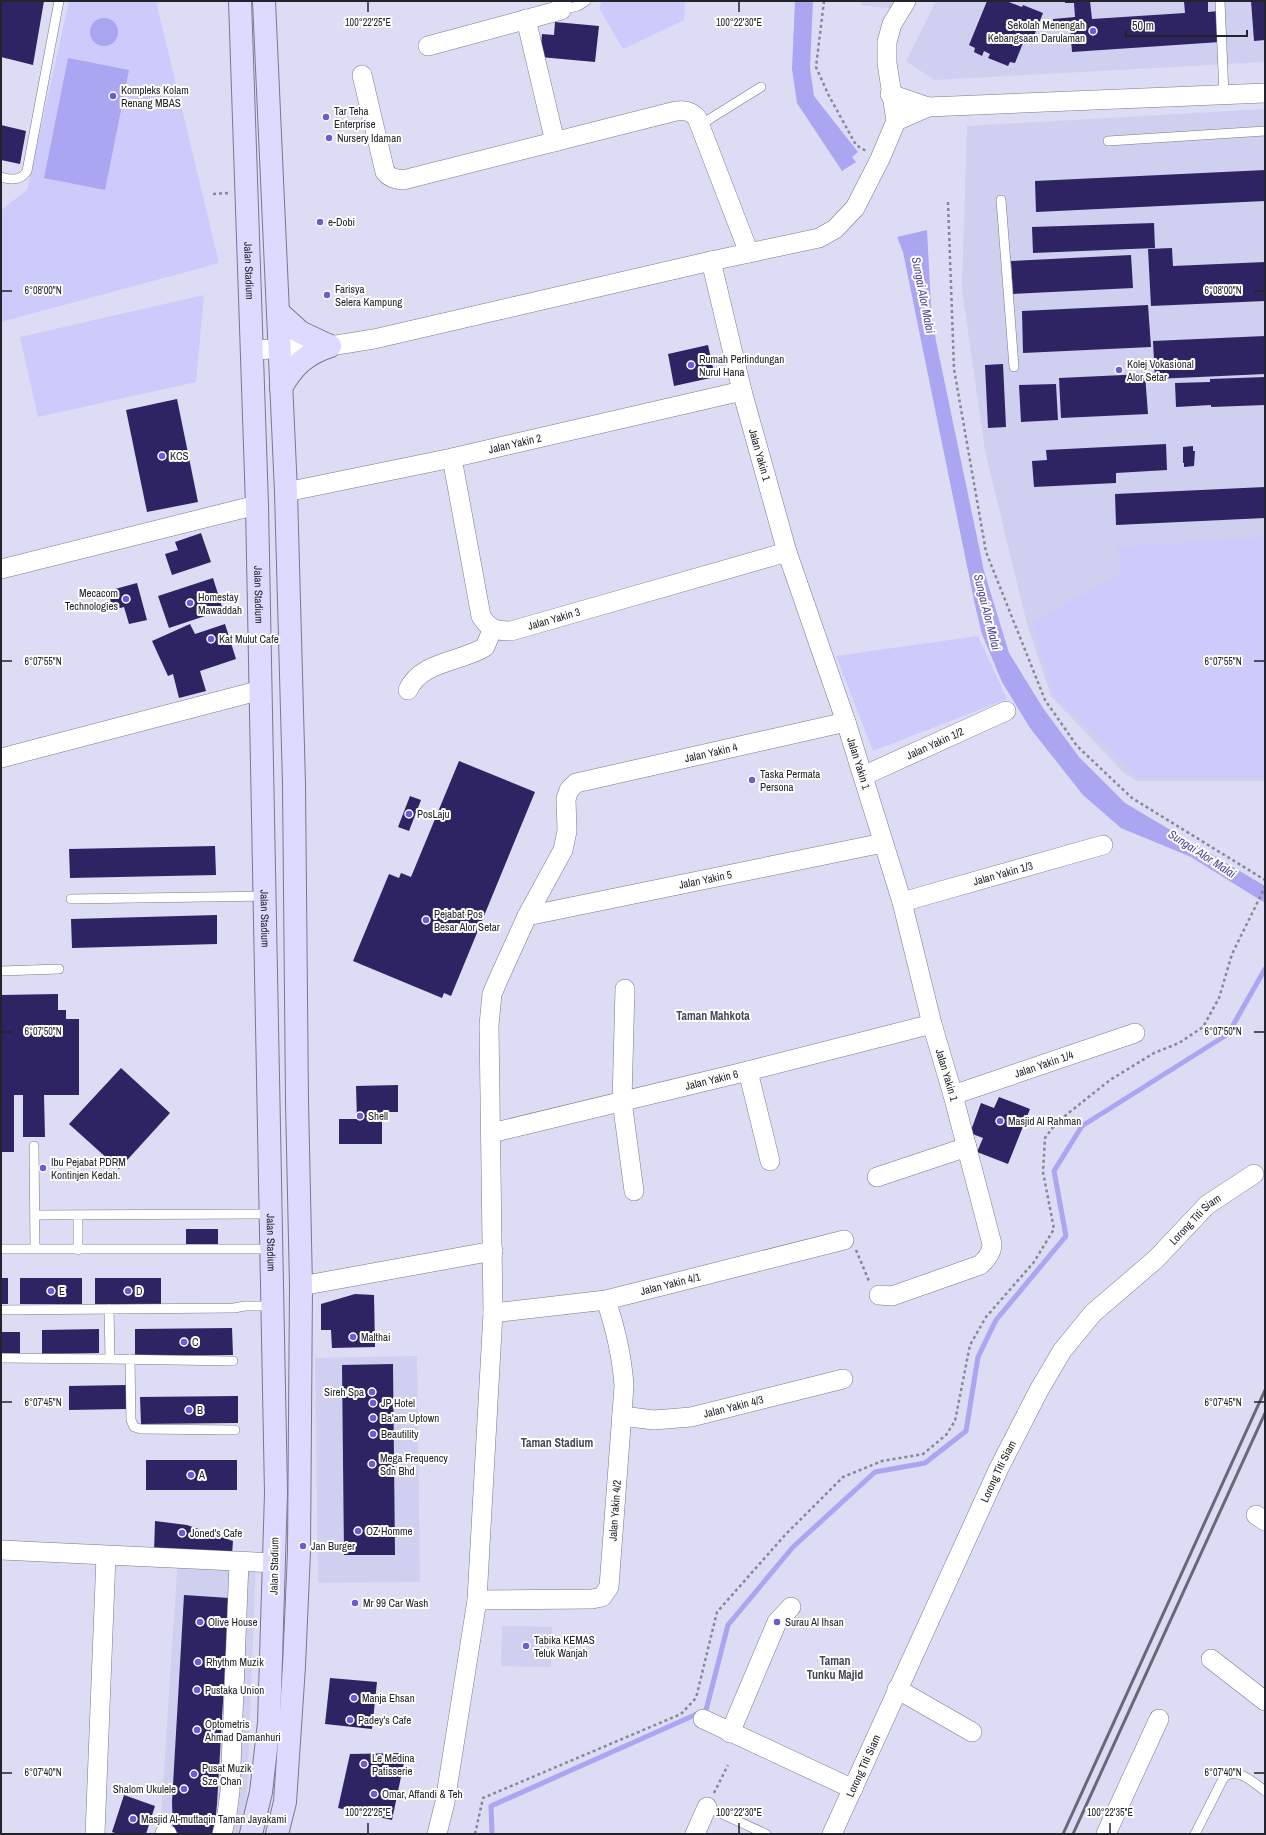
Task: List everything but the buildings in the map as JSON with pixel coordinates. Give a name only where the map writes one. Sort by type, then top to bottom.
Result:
[{"type":"main road","name":"Jalan Stadium","points":[[240,1],[257,505],[266,896],[276,1493],[270,1723],[261,1792],[252,1834]]},
{"type":"main road","points":[[264,1],[286,492],[294,784],[297,1102],[301,1286],[299,1552],[294,1666],[285,1802],[277,1834]]},
{"type":"main road","points":[[278,312],[289,324],[300,332],[330,346]]},
{"type":"main road","points":[[281,388],[295,365],[305,357],[330,346]]},
{"type":"street","points":[[252,350],[330,346],[374,339],[711,261],[819,238],[836,229],[855,208],[880,159],[896,121],[890,94],[887,63],[887,42],[892,24],[906,1]]},
{"type":"street","points":[[428,46],[526,20],[561,6]]},
{"type":"street","points":[[526,20],[555,142]]},
{"type":"street","points":[[362,76],[385,172],[389,177],[395,180],[403,180],[676,111],[685,110],[692,113],[698,118],[749,253]]},
{"type":"street","points":[[896,121],[928,108],[1265,93]]},
{"type":"street","points":[[890,94],[928,108]]},
{"type":"street","name":"Jalan Yakin 1","points":[[711,261],[742,391],[787,552],[846,722],[902,902],[932,1024],[953,1095],[992,1244],[992,1250],[989,1256],[980,1265],[892,1296],[879,1295]]},
{"type":"street","name":"Jalan Yakin 2","points":[[286,492],[452,458],[742,391]]},
{"type":"street","points":[[408,690],[412,682],[423,672],[465,657],[485,647],[492,630],[481,616],[452,458]]},
{"type":"street","points":[[1,569],[257,505]]},
{"type":"street","name":"Jalan Yakin 3","points":[[492,630],[511,631],[787,552]]},
{"type":"street","points":[[1,758],[261,690]]},
{"type":"street","name":"Jalan Yakin 1/2","points":[[863,776],[1006,711]]},
{"type":"street","name":"Jalan Yakin 4","points":[[527,916],[563,850],[567,831],[566,799],[569,790],[576,783],[846,722]]},
{"type":"street","name":"Jalan Yakin 5","points":[[527,916],[883,843]]},
{"type":"street","name":"Jalan Yakin 1/3","points":[[902,902],[1103,845]]},
{"type":"street","points":[[437,1834],[445,1802],[477,1600],[494,1313],[490,1008],[492,994],[527,916]]},
{"type":"street","points":[[625,988],[622,1101],[634,1191]]},
{"type":"street","name":"Jalan Yakin 6","points":[[491,1133],[748,1071],[932,1024]]},
{"type":"street","name":"Jalan Yakin 1/4","points":[[953,1095],[1135,1033]]},
{"type":"street","points":[[748,1071],[770,1161]]},
{"type":"street","points":[[877,1177],[967,1147]]},
{"type":"street","name":"Lorong Titi Siam","points":[[832,1834],[999,1468],[1039,1390],[1062,1350],[1093,1313],[1156,1259],[1207,1205],[1254,1174]]},
{"type":"street","name":"Jalan Yakin 4/1","points":[[494,1313],[606,1300],[844,1240]]},
{"type":"street","points":[[301,1286],[493,1251]]},
{"type":"street","name":"Jalan Yakin 4/2","points":[[477,1600],[592,1599],[602,1597],[609,1587],[624,1386],[622,1360],[618,1338],[606,1300]]},
{"type":"street","name":"Jalan Yakin 4/3","points":[[622,1416],[654,1420],[691,1418],[843,1379]]},
{"type":"street","points":[[1,1550],[274,1563]]},
{"type":"street","points":[[95,1834],[106,1556]]},
{"type":"street","points":[[222,1834],[227,1814],[230,1791],[239,1562]]},
{"type":"street","points":[[730,1733],[777,1622],[791,1607]]},
{"type":"street","points":[[1211,1659],[1265,1701]]},
{"type":"street","points":[[897,1689],[972,1732]]},
{"type":"street","points":[[702,1719],[853,1789]]},
{"type":"street","points":[[1106,1834],[1159,1719]]},
{"type":"street","points":[[695,1834],[707,1807]]},
{"type":"lane","points":[[1,177],[18,179],[24,177],[27,172],[59,1]]},
{"type":"lane","points":[[561,6],[578,6],[586,1]]},
{"type":"lane","points":[[1220,1],[1224,96]]},
{"type":"lane","points":[[700,125],[761,87]]},
{"type":"lane","points":[[1108,141],[1265,131]]},
{"type":"lane","points":[[1001,200],[1014,367]]},
{"type":"lane","points":[[71,899],[266,896]]},
{"type":"lane","points":[[1,971],[59,969]]},
{"type":"lane","points":[[34,1146],[35,1249]]},
{"type":"lane","points":[[35,1215],[271,1214]]},
{"type":"lane","points":[[78,1216],[78,1250]]},
{"type":"lane","points":[[1,1249],[271,1249]]},
{"type":"lane","points":[[1,1310],[234,1308],[245,1306],[273,1306]]},
{"type":"lane","points":[[109,1309],[110,1358]]},
{"type":"lane","points":[[1,1358],[110,1358],[233,1361]]},
{"type":"lane","points":[[130,1359],[131,1420],[134,1427],[140,1429],[235,1430]]},
{"type":"lane","points":[[1195,1834],[1224,1777],[1227,1774],[1239,1774],[1265,1790]]},
{"type":"lane","points":[[707,1807],[766,1834]]},
{"type":"path","points":[[824,1],[816,67],[828,94],[856,145],[880,159]]},
{"type":"path","points":[[213,194],[230,193]]},
{"type":"path","points":[[948,202],[954,369],[986,552],[1045,700],[1077,746],[1132,798],[1265,880]]},
{"type":"path","points":[[475,1834],[482,1798],[682,1714],[696,1698],[718,1612],[785,1535],[843,1477],[882,1461],[923,1454],[946,1434],[955,1422],[970,1345],[986,1317],[1034,1262],[1054,1229],[1043,1172],[1045,1138],[1056,1123],[1110,1080],[1154,1053],[1179,1043],[1203,1027],[1219,998],[1232,954],[1257,900],[1265,887]]},
{"type":"path","points":[[844,1240],[852,1243],[873,1290],[879,1295]]},
{"type":"path","points":[[707,1807],[728,1765]]},
{"type":"shaded area","name":"Kompleks Kolam Renang MBAS","points":[[69,1],[156,1],[219,263],[1,322],[1,210],[27,190]]},
{"type":"shaded area","points":[[602,1],[685,1],[684,20],[623,49],[599,8]]},
{"type":"shaded area","points":[[861,1],[900,1],[895,9],[861,5]]},
{"type":"shaded area","name":"Sekolah Menengah Kebangsaan Darulaman","points":[[936,1],[1265,1],[1265,62],[934,80],[906,61]]},
{"type":"shaded area","name":"Kolej Vokasional Alor Setar","points":[[1265,109],[1265,781],[1137,781],[1125,774],[1051,696],[1026,620],[985,451],[962,289],[967,126]]},
{"type":"shaded area","points":[[204,295],[196,382],[38,417],[20,337]]},
{"type":"shaded area","points":[[1265,537],[1265,778],[1139,778],[1053,695],[1033,622],[1122,573],[1117,547]]},
{"type":"shaded area","points":[[978,636],[1007,699],[873,751],[836,656]]},
{"type":"shaded area","points":[[417,1356],[420,1582],[318,1583],[315,1358]]},
{"type":"shaded area","points":[[178,1555],[256,1560],[247,1795],[240,1834],[160,1834]]},
{"type":"shaded area","name":"Tabika KEMAS Teluk Wanjah","points":[[502,1626],[552,1627],[551,1667],[501,1666]]},
{"type":"water","points":[[795,1],[813,1],[810,68],[814,96],[858,152],[852,157],[856,162],[842,171],[797,103],[792,69]]},
{"type":"water","points":[[104,18],[114,22],[118,32],[114,42],[104,46],[94,42],[90,32],[94,22]]},
{"type":"water","points":[[68,58],[129,70],[105,190],[44,178]]},
{"type":"water","name":"Sungai Alor Malai","points":[[927,230],[931,306],[936,341],[984,571],[1009,653],[1043,708],[1079,757],[1125,803],[1265,886],[1265,903],[1191,857],[1121,828],[1083,795],[1030,728],[1002,682],[982,634],[975,605],[903,252],[897,237]]},
{"type":"waterway","points":[[492,1834],[491,1806],[706,1710],[728,1625],[793,1547],[875,1472],[925,1463],[966,1431],[978,1357],[996,1320],[1066,1236],[1054,1171],[1082,1126],[1228,1034],[1265,969]]},
{"type":"railway","points":[[1063,1834],[1265,1390]]},
{"type":"railway","points":[[1073,1834],[1265,1413]]},
{"type":"place","name":"Sekolah Menengah Kebangsaan Darulaman","points":[[1093,31]]},
{"type":"place","name":"Kompleks Kolam Renang MBAS","points":[[113,96]]},
{"type":"place","name":"Tar Teha Enterprise","points":[[326,117]]},
{"type":"place","name":"Nursery Idaman","points":[[329,138]]},
{"type":"place","name":"e-Dobi","points":[[320,222]]},
{"type":"place","name":"Farisya Selera Kampung","points":[[327,295]]},
{"type":"place","name":"Rumah Perlindungan Nurul Hana","points":[[691,365]]},
{"type":"place","name":"Kolej Vokasional Alor Setar","points":[[1119,370]]},
{"type":"place","name":"KCS","points":[[162,456]]},
{"type":"place","name":"Mecacom Technologies","points":[[126,599]]},
{"type":"place","name":"Homestay Mawaddah","points":[[190,603]]},
{"type":"place","name":"Kat Mulut Cafe","points":[[211,639]]},
{"type":"place","name":"Taska Permata Persona","points":[[752,780]]},
{"type":"place","name":"PosLaju","points":[[409,814]]},
{"type":"place","name":"Pejabat Pos Besar Alor Setar","points":[[426,920]]},
{"type":"place","name":"Shell","points":[[360,1116]]},
{"type":"place","name":"Masjid Al Rahman","points":[[1000,1121]]},
{"type":"place","name":"Ibu Pejabat PDRM Kontinjen Kedah.","points":[[43,1168]]},
{"type":"place","name":"E","points":[[51,1291]]},
{"type":"place","name":"D","points":[[128,1291]]},
{"type":"place","name":"Malthai","points":[[353,1337]]},
{"type":"place","name":"C","points":[[184,1342]]},
{"type":"place","name":"Sireh Spa","points":[[372,1392]]},
{"type":"place","name":"JP Hotel","points":[[373,1403]]},
{"type":"place","name":"B","points":[[189,1410]]},
{"type":"place","name":"Ba'am Uptown","points":[[373,1418]]},
{"type":"place","name":"Beautility","points":[[373,1434]]},
{"type":"place","name":"Mega Frequency Sdn Bhd","points":[[372,1464]]},
{"type":"place","name":"A","points":[[191,1475]]},
{"type":"place","name":"OZ Homme","points":[[358,1531]]},
{"type":"place","name":"Joned's Cafe","points":[[182,1533]]},
{"type":"place","name":"Jan Burger","points":[[303,1546]]},
{"type":"place","name":"Mr 99 Car Wash","points":[[355,1603]]},
{"type":"place","name":"Olive House","points":[[200,1622]]},
{"type":"place","name":"Surau Al Ihsan","points":[[777,1622]]},
{"type":"place","name":"Tabika KEMAS Teluk Wanjah","points":[[526,1646]]},
{"type":"place","name":"Rhythm Muzik","points":[[198,1662]]},
{"type":"place","name":"Pustaka Union","points":[[197,1690]]},
{"type":"place","name":"Manja Ehsan","points":[[354,1698]]},
{"type":"place","name":"Padey's Cafe","points":[[350,1720]]},
{"type":"place","name":"Optometris Ahmad Damanhuri","points":[[197,1730]]},
{"type":"place","name":"Le Medina Patisserie","points":[[364,1764]]},
{"type":"place","name":"Pusat Muzik Sze Chan","points":[[194,1774]]},
{"type":"place","name":"Shalom Ukulele","points":[[184,1789]]},
{"type":"place","name":"Omar, Affandi & Teh","points":[[374,1794]]},
{"type":"place","name":"Masjid Al-muttaqin Taman Jayakami","points":[[133,1819]]},
{"type":"district","name":"Taman Mahkota","points":[[713,1016]]},
{"type":"district","name":"Taman Stadium","points":[[557,1443]]},
{"type":"district","name":"Taman Tunku Majid","points":[[835,1668]]}]
